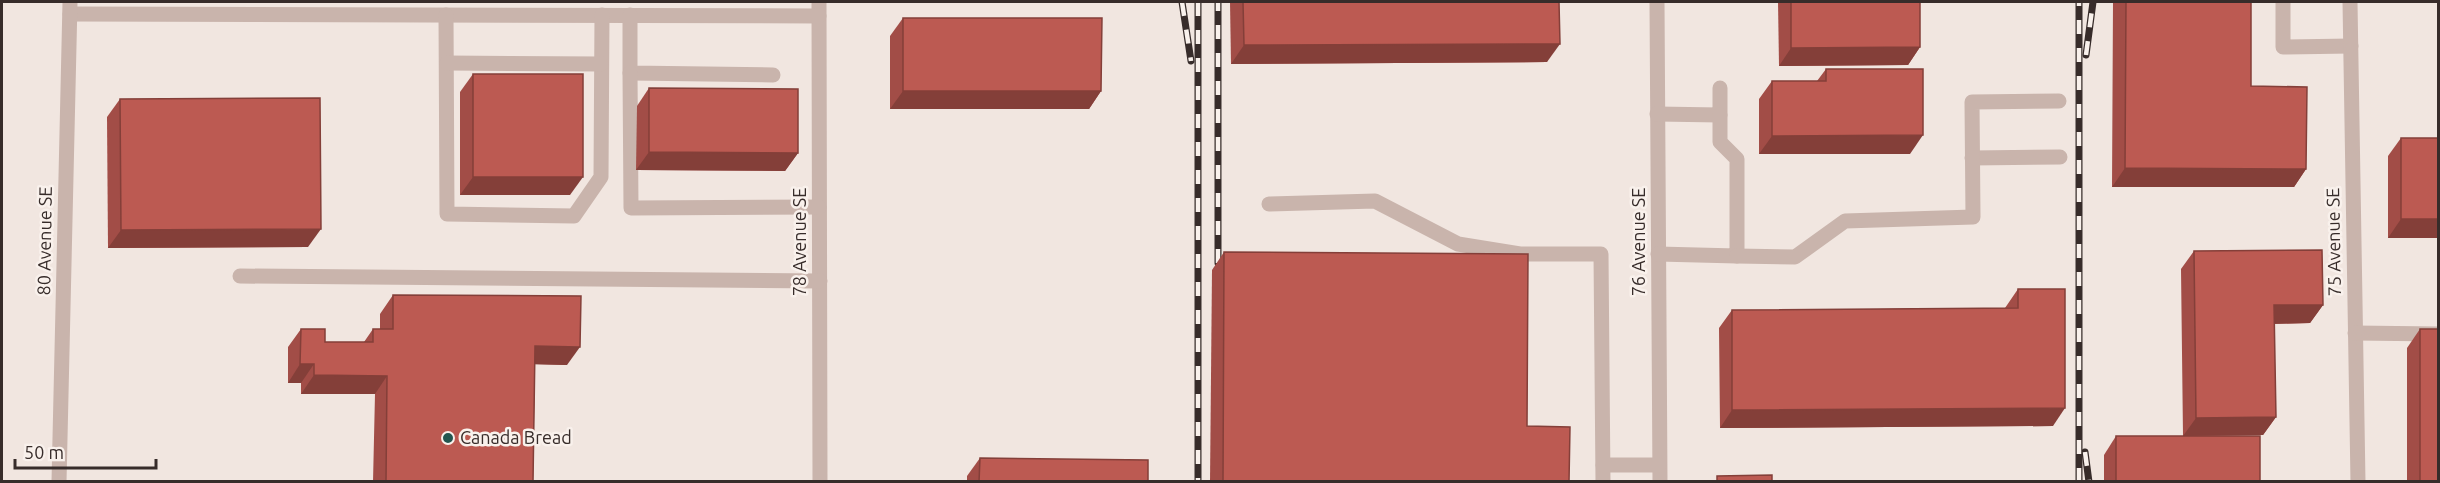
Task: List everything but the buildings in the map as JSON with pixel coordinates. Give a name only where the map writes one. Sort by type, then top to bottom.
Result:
[{"type":"street","name":"76 Avenue SE","points":[[1657,2],[1660,482]]},
{"type":"street","points":[[2283,2],[2283,46],[2351,45]]},
{"type":"street","name":"75 Avenue SE","points":[[2350,2],[2358,482]]},
{"type":"street","points":[[70,8],[446,15],[630,15],[819,9]]},
{"type":"street","name":"80 Avenue SE","points":[[59,482],[70,8]]},
{"type":"street","name":"78 Avenue SE","points":[[819,9],[820,482]]},
{"type":"street","points":[[446,15],[447,214],[574,216],[602,177],[602,15]]},
{"type":"street","points":[[630,15],[631,208],[819,207]]},
{"type":"street","points":[[447,63],[602,64]]},
{"type":"street","points":[[630,73],[773,75]]},
{"type":"street","points":[[1720,88],[1720,142],[1737,159],[1737,256]]},
{"type":"street","points":[[1658,254],[1795,256],[1845,221],[1973,217],[1972,102],[2059,101]]},
{"type":"street","points":[[1657,114],[1720,115]]},
{"type":"street","points":[[1972,158],[2060,157]]},
{"type":"street","points":[[1269,204],[1376,201],[1458,244],[1520,254],[1601,254],[1603,482]]},
{"type":"street","points":[[240,276],[820,281]]},
{"type":"street","points":[[2355,333],[2439,334]]},
{"type":"street","points":[[1603,465],[1659,465]]},
{"type":"railway","points":[[1182,2],[1191,61]]},
{"type":"railway","points":[[1198,2],[1198,482]]},
{"type":"railway","points":[[1218,2],[1218,263]]},
{"type":"railway","points":[[2079,2],[2079,482]]},
{"type":"railway","points":[[2086,55],[2093,2]]},
{"type":"railway","points":[[2085,452],[2089,482]]},
{"type":"place","name":"Canada Bread","points":[[448,438]]}]
